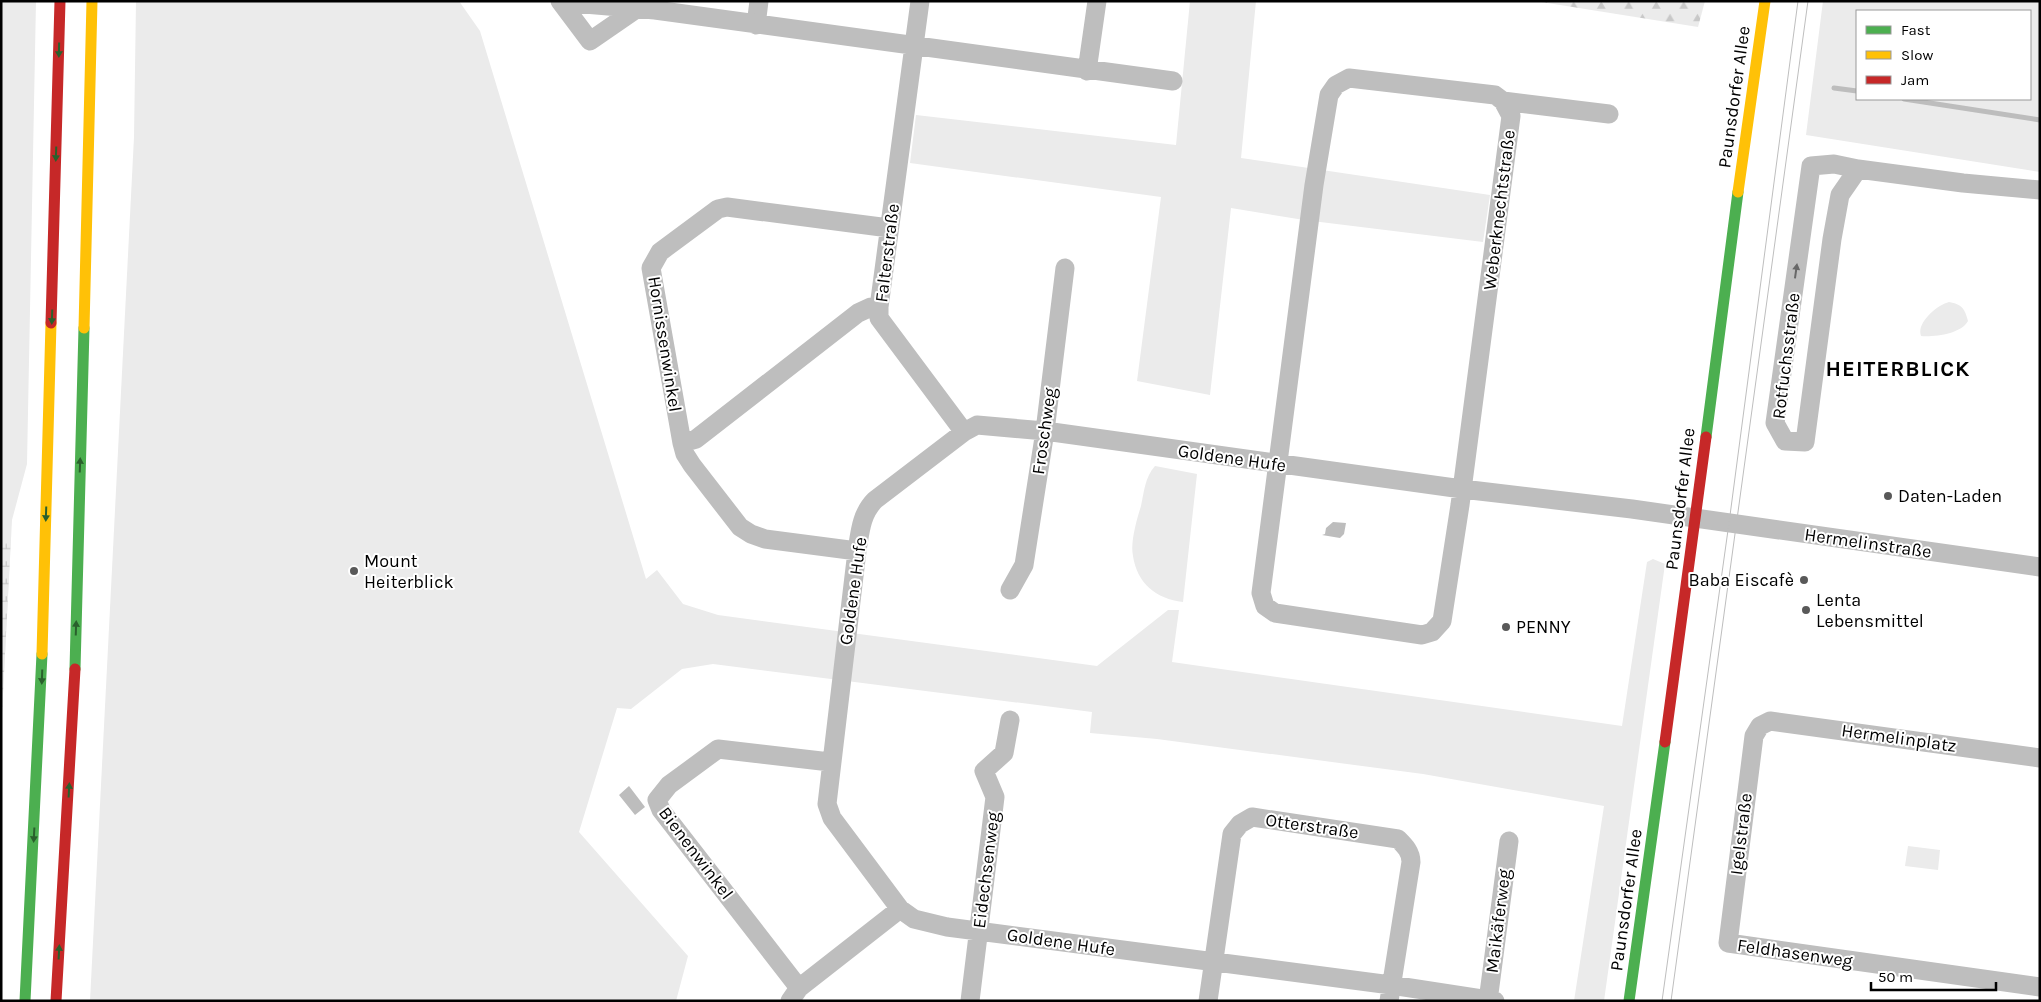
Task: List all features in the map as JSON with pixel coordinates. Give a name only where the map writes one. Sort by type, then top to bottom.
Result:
[{"type":"main road","points":[[25,1001],[41,699],[60,1]]},
{"type":"main road","points":[[56,1001],[74,692],[92,1]]},
{"type":"main road","name":"Paunsdorfer Allee","points":[[1629,1001],[1696,519],[1718,333],[1765,1]]},
{"type":"street","points":[[756,25],[758,1]]},
{"type":"street","name":"Falterstraße","points":[[920,1],[879,318],[964,432]]},
{"type":"street","points":[[1087,71],[1097,1]]},
{"type":"street","points":[[560,2],[590,42],[635,10]]},
{"type":"street","points":[[560,2],[599,3],[635,10],[654,10],[1087,71],[1173,81]]},
{"type":"street","name":"Weberknechtstraße","points":[[1349,78],[1495,95],[1503,102],[1511,116],[1462,489],[1442,621],[1432,632],[1422,634],[1275,613],[1265,606],[1261,593],[1314,185],[1329,95],[1336,85],[1349,78]]},
{"type":"street","points":[[1503,102],[1609,114]]},
{"type":"street","name":"Rotfuchsstraße","points":[[1858,168],[1840,195],[1830,249],[1805,442],[1785,441],[1775,423],[1811,166],[1834,164],[1963,183],[2040,190]]},
{"type":"street","name":"Hornissenwinkel","points":[[857,551],[765,539],[751,534],[740,527],[692,465],[685,454],[682,443],[652,268],[660,252],[718,208],[727,207],[890,228]]},
{"type":"street","name":"Froschweg","points":[[1010,590],[1024,565],[1045,431],[1065,268]]},
{"type":"street","points":[[682,443],[696,438],[858,313],[871,307],[879,307]]},
{"type":"street","name":"Goldene Hufe","points":[[1490,1000],[1390,993],[1214,962],[930,924],[914,919],[900,910],[828,810],[830,762],[863,516],[875,500],[964,432],[977,426],[1045,431],[1462,489],[1632,509],[1696,519]]},
{"type":"street","name":"Hermelinstraße","points":[[1696,519],[2040,567]]},
{"type":"street","name":"Eidechsenweg","points":[[970,1001],[995,797],[984,771],[1004,752],[1010,720]]},
{"type":"street","name":"Hermelinplatz","points":[[1760,726],[1770,720],[2040,758]]},
{"type":"street","name":"Igelstraße","points":[[1728,943],[1754,736],[1760,726]]},
{"type":"street","name":"Bienenwinkel","points":[[794,994],[661,810],[657,800],[669,785],[718,748],[830,762]]},
{"type":"street","name":"Otterstraße","points":[[1208,1001],[1232,834],[1240,824],[1252,817],[1398,839],[1408,850],[1412,862],[1390,993]]},
{"type":"street","name":"Maikäferweg","points":[[1490,1000],[1509,841]]},
{"type":"street","points":[[794,994],[900,910]]},
{"type":"street","name":"Feldhasenweg","points":[[1728,943],[2040,987]]},
{"type":"green space","points":[[1,1],[36,1],[27,464],[12,520],[1,732]]},
{"type":"green space","points":[[136,1],[459,1],[480,31],[646,579],[657,570],[683,604],[718,615],[1097,666],[1168,610],[1179,610],[1172,662],[1622,726],[1647,562],[1653,559],[1665,564],[1604,1001],[1574,1001],[1604,806],[1423,774],[1157,739],[1090,733],[1092,712],[713,664],[682,669],[631,709],[617,708],[579,832],[688,956],[676,1001],[90,1001],[134,137]]},
{"type":"green space","points":[[1190,1],[1256,1],[1241,158],[1490,195],[1483,242],[1304,220],[1231,208],[1210,395],[1137,381],[1161,197],[910,163],[916,115],[1176,145]]},
{"type":"green space","points":[[1535,1],[1705,1],[1698,27]]},
{"type":"green space","points":[[1823,1],[2040,1],[2040,172],[1806,135]]},
{"type":"green space","points":[[1949,302],[1957,304],[1964,310],[1968,321],[1965,325],[1947,334],[1921,336],[1920,331],[1924,320],[1939,307]]},
{"type":"green space","points":[[1155,466],[1197,474],[1183,602],[1164,597],[1149,588],[1143,582],[1135,566],[1132,550],[1133,537],[1145,485]]},
{"type":"green space","points":[[1,535],[11,535],[1,732]]},
{"type":"green space","points":[[1908,846],[1940,850],[1938,870],[1905,866]]},
{"type":"shaded area","points":[[1333,522],[1346,523],[1344,534],[1340,538],[1322,535],[1325,534],[1326,528]]},
{"type":"shaded area","points":[[629,786],[645,807],[635,815],[619,795]]},
{"type":"waterway","points":[[1834,88],[1856,91]]},
{"type":"waterway","points":[[1910,100],[2040,120]]},
{"type":"tram line","points":[[1662,1001],[1729,523],[1798,1]]},
{"type":"tram line","points":[[1671,1001],[1808,1]]},
{"type":"traffic: fast","points":[[1706,437],[1738,192]]},
{"type":"traffic: fast","points":[[75,669],[84,328]]},
{"type":"traffic: fast","points":[[25,1001],[42,654]]},
{"type":"traffic: fast","points":[[1629,1001],[1665,742]]},
{"type":"traffic: slow","points":[[84,328],[92,1]]},
{"type":"traffic: slow","points":[[1738,192],[1765,1]]},
{"type":"traffic: slow","points":[[42,654],[51,323]]},
{"type":"traffic: jam","points":[[51,323],[60,1]]},
{"type":"traffic: jam","points":[[1665,742],[1706,437]]},
{"type":"traffic: jam","points":[[56,1001],[75,669]]},
{"type":"place","name":"Daten-Laden","points":[[1888,496]]},
{"type":"place","name":"Mount Heiterblick","points":[[354,571]]},
{"type":"place","name":"Baba Eiscafè","points":[[1804,580]]},
{"type":"place","name":"Lenta Lebensmittel","points":[[1806,610]]},
{"type":"place","name":"PENNY","points":[[1506,627]]},
{"type":"district","name":"HEITERBLICK","points":[[1898,368]]}]
